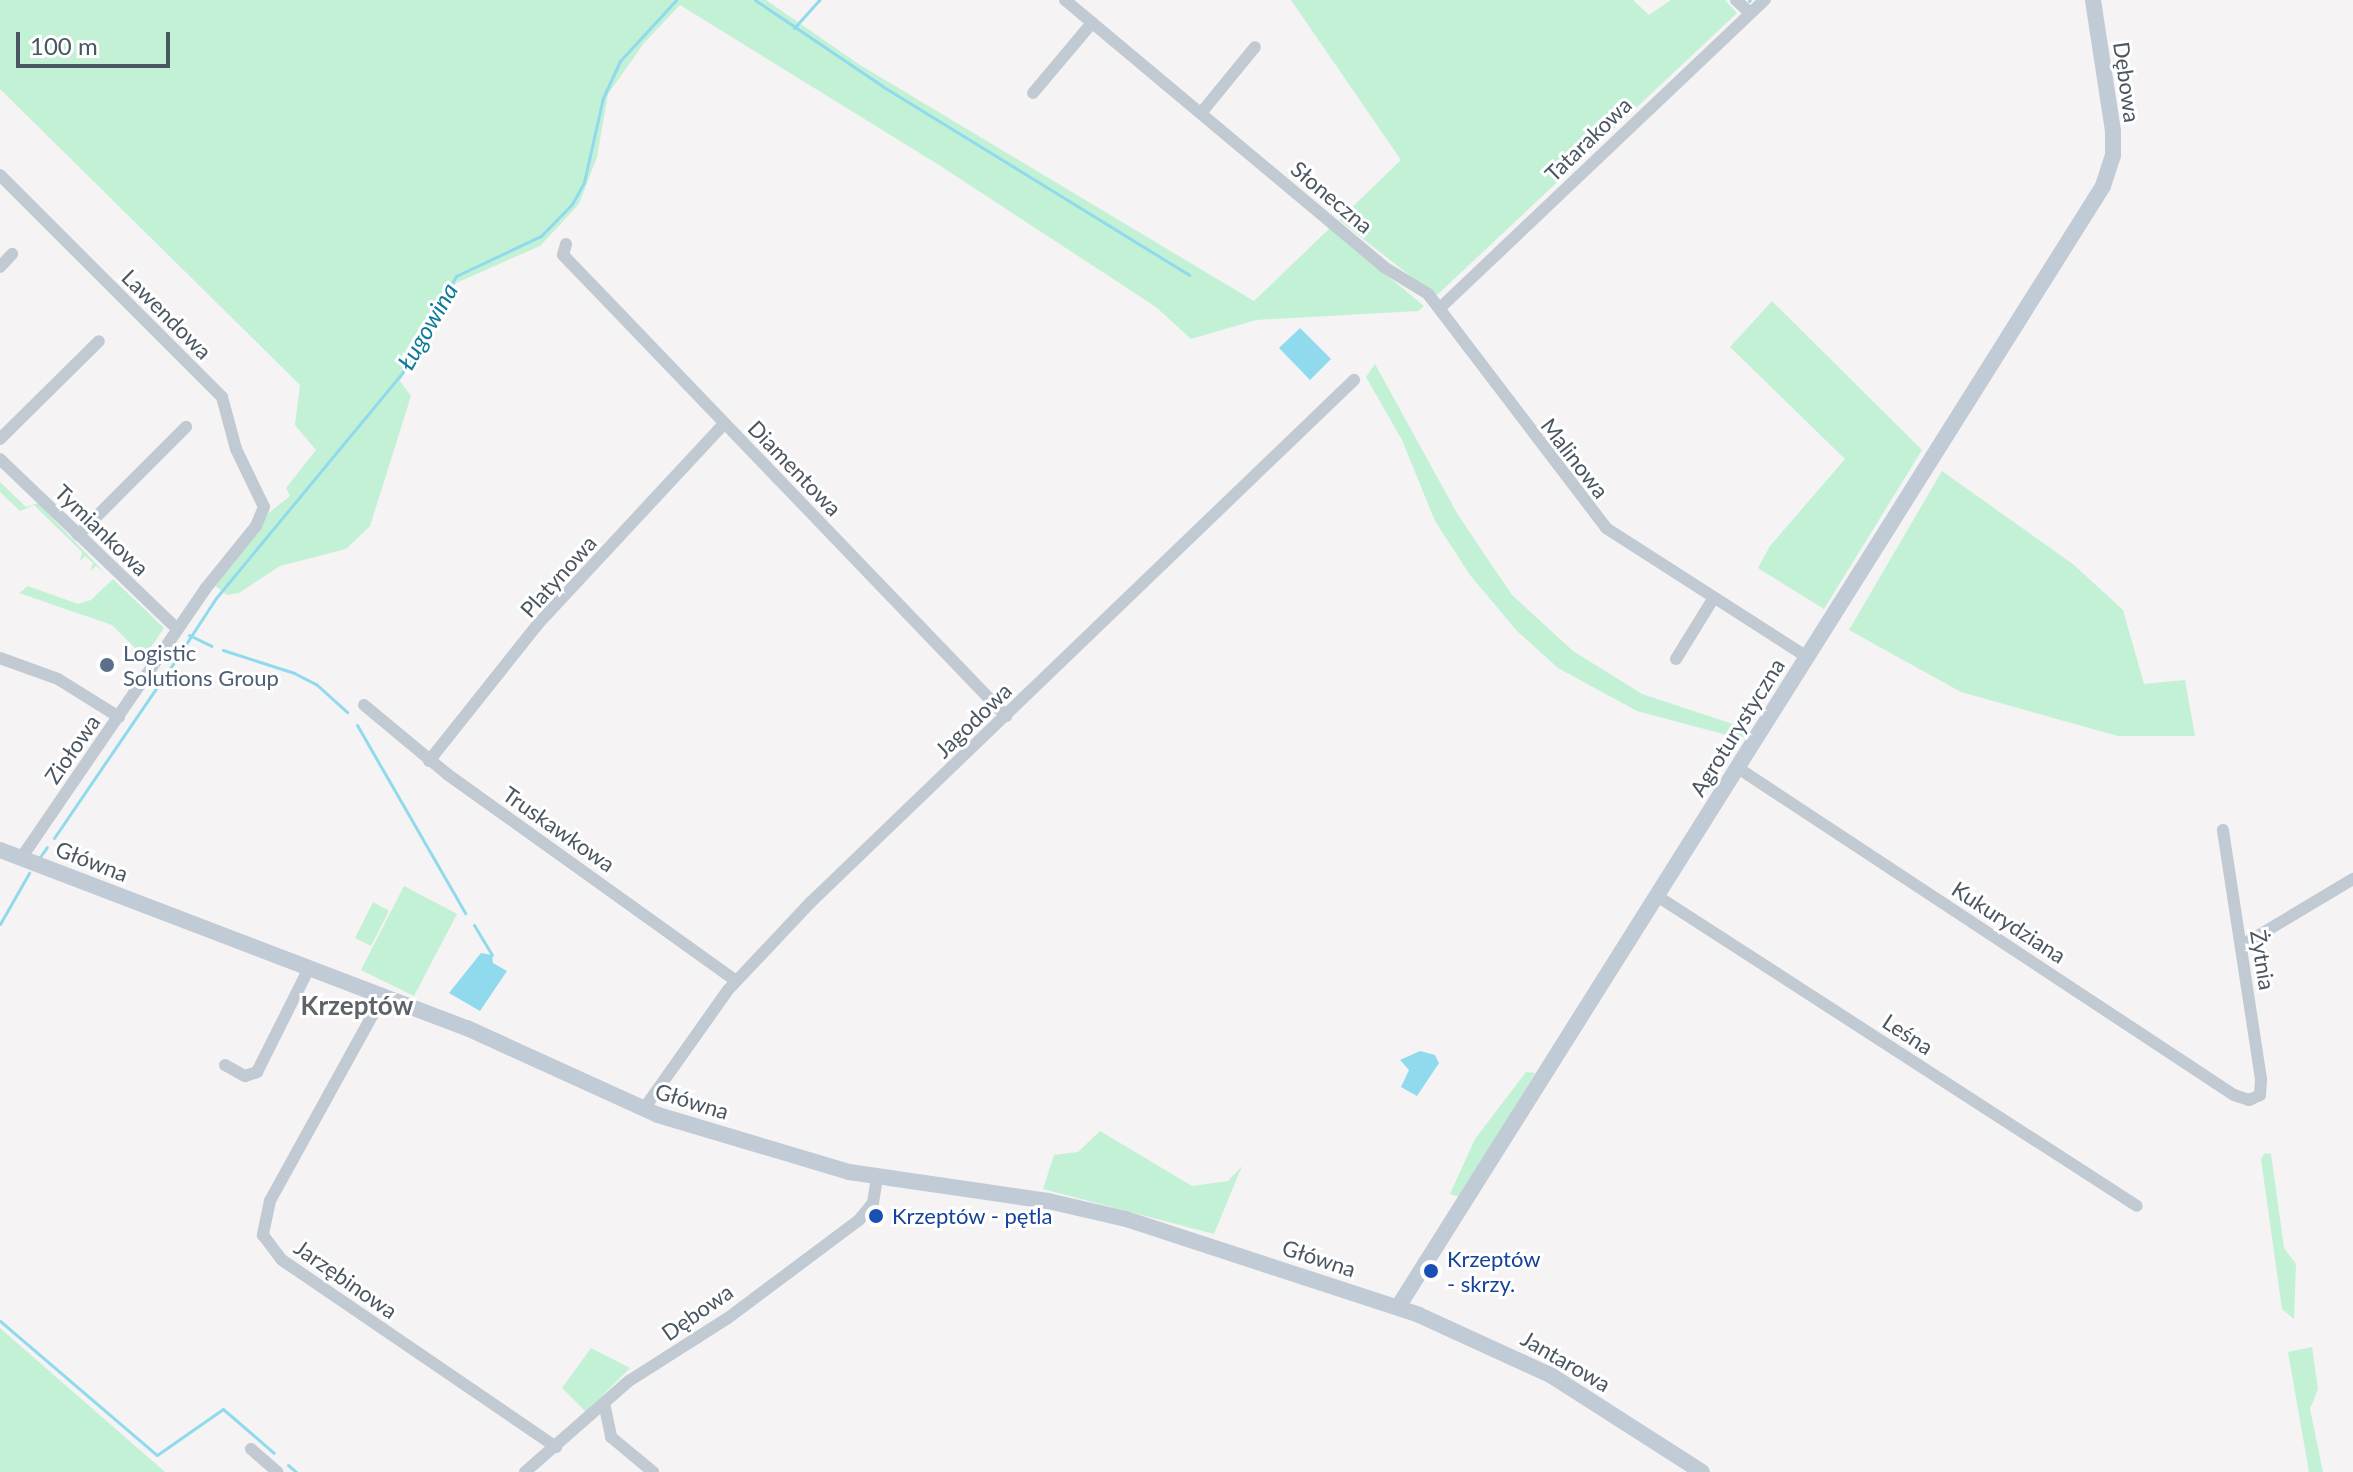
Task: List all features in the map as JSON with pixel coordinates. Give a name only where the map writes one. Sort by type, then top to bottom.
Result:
[{"type":"street","name":"Słoneczna","points":[[1065,0],[1440,308]]},
{"type":"street","points":[[1736,0],[1750,13]]},
{"type":"street","name":"Tatarakowa","points":[[1440,308],[1765,0]]},
{"type":"street","name":"Dębowa","points":[[2093,0],[2113,131],[2110,170]]},
{"type":"street","points":[[1033,93],[1092,23]]},
{"type":"street","points":[[1201,113],[1255,47]]},
{"type":"street","name":"Agroturystyczna","points":[[1398,1307],[2110,170]]},
{"type":"street","name":"Lawendowa","points":[[0,175],[222,397],[236,449],[264,507]]},
{"type":"street","name":"Diamentowa","points":[[566,244],[563,255],[1006,716]]},
{"type":"street","points":[[0,267],[12,254]]},
{"type":"street","name":"Malinowa","points":[[1440,308],[1596,518],[1630,547],[1807,657]]},
{"type":"street","points":[[0,439],[99,341]]},
{"type":"street","name":"Jagodowa","points":[[643,1110],[736,981],[1354,380]]},
{"type":"street","name":"Platynowa","points":[[429,761],[537,625],[724,424]]},
{"type":"street","points":[[78,535],[186,427]]},
{"type":"street","name":"Tymiankowa","points":[[0,459],[177,629]]},
{"type":"street","name":"Ziołowa","points":[[22,857],[177,629],[256,526],[264,507]]},
{"type":"street","points":[[1676,659],[1713,599]]},
{"type":"street","points":[[0,658],[58,679],[119,717]]},
{"type":"street","name":"Truskawkowa","points":[[364,705],[429,761],[736,981]]},
{"type":"street","name":"Kukurydziana","points":[[1738,768],[2234,1095],[2249,1100],[2260,1095]]},
{"type":"street","name":"Żytnia","points":[[2223,830],[2260,1095]]},
{"type":"street","name":"Główna","points":[[0,850],[502,1042],[643,1110],[877,1178],[1081,1208],[1398,1307]]},
{"type":"street","points":[[2241,946],[2353,879]]},
{"type":"street","name":"Leśna","points":[[1657,896],[2137,1206]]},
{"type":"street","points":[[225,1065],[245,1076],[257,1072],[309,968]]},
{"type":"street","name":"Jarzębinowa","points":[[383,996],[270,1201],[263,1235],[282,1260],[556,1447]]},
{"type":"street","name":"Dębowa","points":[[525,1472],[604,1403],[859,1220],[873,1203],[877,1178]]},
{"type":"street","name":"Jantarowa","points":[[1398,1307],[1552,1376],[1702,1472]]},
{"type":"street","points":[[604,1403],[611,1437],[653,1472]]},
{"type":"street","points":[[251,1449],[277,1472]]},
{"type":"green space","points":[[0,0],[766,0],[860,65],[1254,301],[1330,228],[1424,306],[1418,311],[1256,320],[1191,339],[1156,307],[939,165],[680,5],[644,43],[608,94],[597,157],[579,204],[540,246],[456,283],[400,381],[411,396],[370,526],[346,549],[280,566],[239,593],[227,595],[214,585],[265,516],[290,496],[286,488],[316,450],[295,425],[300,385],[0,89]]},
{"type":"green space","points":[[1291,0],[1633,0],[1649,15],[1671,0],[1725,0],[1737,13],[1436,296],[1339,220],[1401,160]]},
{"type":"green space","points":[[1772,301],[1922,450],[1824,609],[1758,568],[1770,546],[1845,459],[1730,347]]},
{"type":"green space","points":[[1375,364],[1458,515],[1512,595],[1573,651],[1642,694],[1748,729],[1742,739],[1637,711],[1558,668],[1517,631],[1470,575],[1435,521],[1402,440],[1366,377]]},
{"type":"green space","points":[[1942,471],[2074,565],[2123,610],[2144,684],[2185,680],[2195,736],[2118,736],[1961,692],[1849,630]]},
{"type":"green space","points":[[0,482],[26,507],[38,503],[105,573],[96,566],[90,571],[93,563],[85,556],[80,561],[82,552],[34,505],[20,511],[0,492]]},
{"type":"green space","points":[[113,579],[164,628],[144,657],[112,625],[19,593],[28,586],[78,604],[91,600]]},
{"type":"green space","points":[[404,886],[457,914],[414,996],[361,970]]},
{"type":"green space","points":[[373,902],[389,911],[371,946],[355,938]]},
{"type":"green space","points":[[1526,1072],[1535,1073],[1498,1135],[1459,1197],[1450,1194],[1475,1139]]},
{"type":"green space","points":[[1100,1131],[1192,1186],[1228,1181],[1242,1166],[1214,1234],[1043,1189],[1054,1155],[1078,1152]]},
{"type":"green space","points":[[2265,1153],[2271,1154],[2284,1248],[2296,1264],[2294,1319],[2282,1309],[2261,1159]]},
{"type":"green space","points":[[0,1328],[165,1472],[0,1472]]},
{"type":"green space","points":[[2312,1347],[2318,1389],[2310,1409],[2323,1472],[2309,1472],[2288,1352]]},
{"type":"green space","points":[[591,1348],[630,1368],[586,1412],[562,1388]]},
{"type":"water","points":[[1300,328],[1331,359],[1310,380],[1279,348]]},
{"type":"water","points":[[481,953],[492,955],[493,963],[507,971],[480,1011],[449,993]]},
{"type":"water","points":[[1420,1051],[1435,1055],[1439,1063],[1417,1096],[1401,1087],[1409,1070],[1400,1060]]},
{"type":"waterway","name":"Ługowina","points":[[169,670],[216,598],[402,373],[456,276],[541,236],[572,204],[584,182],[603,98],[620,61],[676,0]]},
{"type":"waterway","points":[[755,0],[887,89],[1189,275]]},
{"type":"waterway","name":"Ługowina","points":[[794,28],[819,0]]},
{"type":"waterway","points":[[189,635],[212,646]]},
{"type":"waterway","points":[[223,650],[294,673],[316,684],[347,712]]},
{"type":"waterway","name":"Ługowina","points":[[54,838],[159,684]]},
{"type":"waterway","points":[[357,725],[465,913]]},
{"type":"waterway","name":"Ługowina","points":[[40,857],[47,847]]},
{"type":"waterway","name":"Ługowina","points":[[0,924],[29,873]]},
{"type":"waterway","points":[[474,925],[492,955]]},
{"type":"waterway","points":[[0,1321],[157,1455],[223,1409],[274,1453]]},
{"type":"waterway","points":[[288,1465],[296,1472]]},
{"type":"place","name":"Logistic Solutions Group","points":[[107,665]]},
{"type":"place","name":"Krzeptów - pętla","points":[[876,1216]]},
{"type":"place","name":"Krzeptów - skrzy.","points":[[1431,1271]]},
{"type":"district","name":"Krzeptów","points":[[357,1006]]}]
